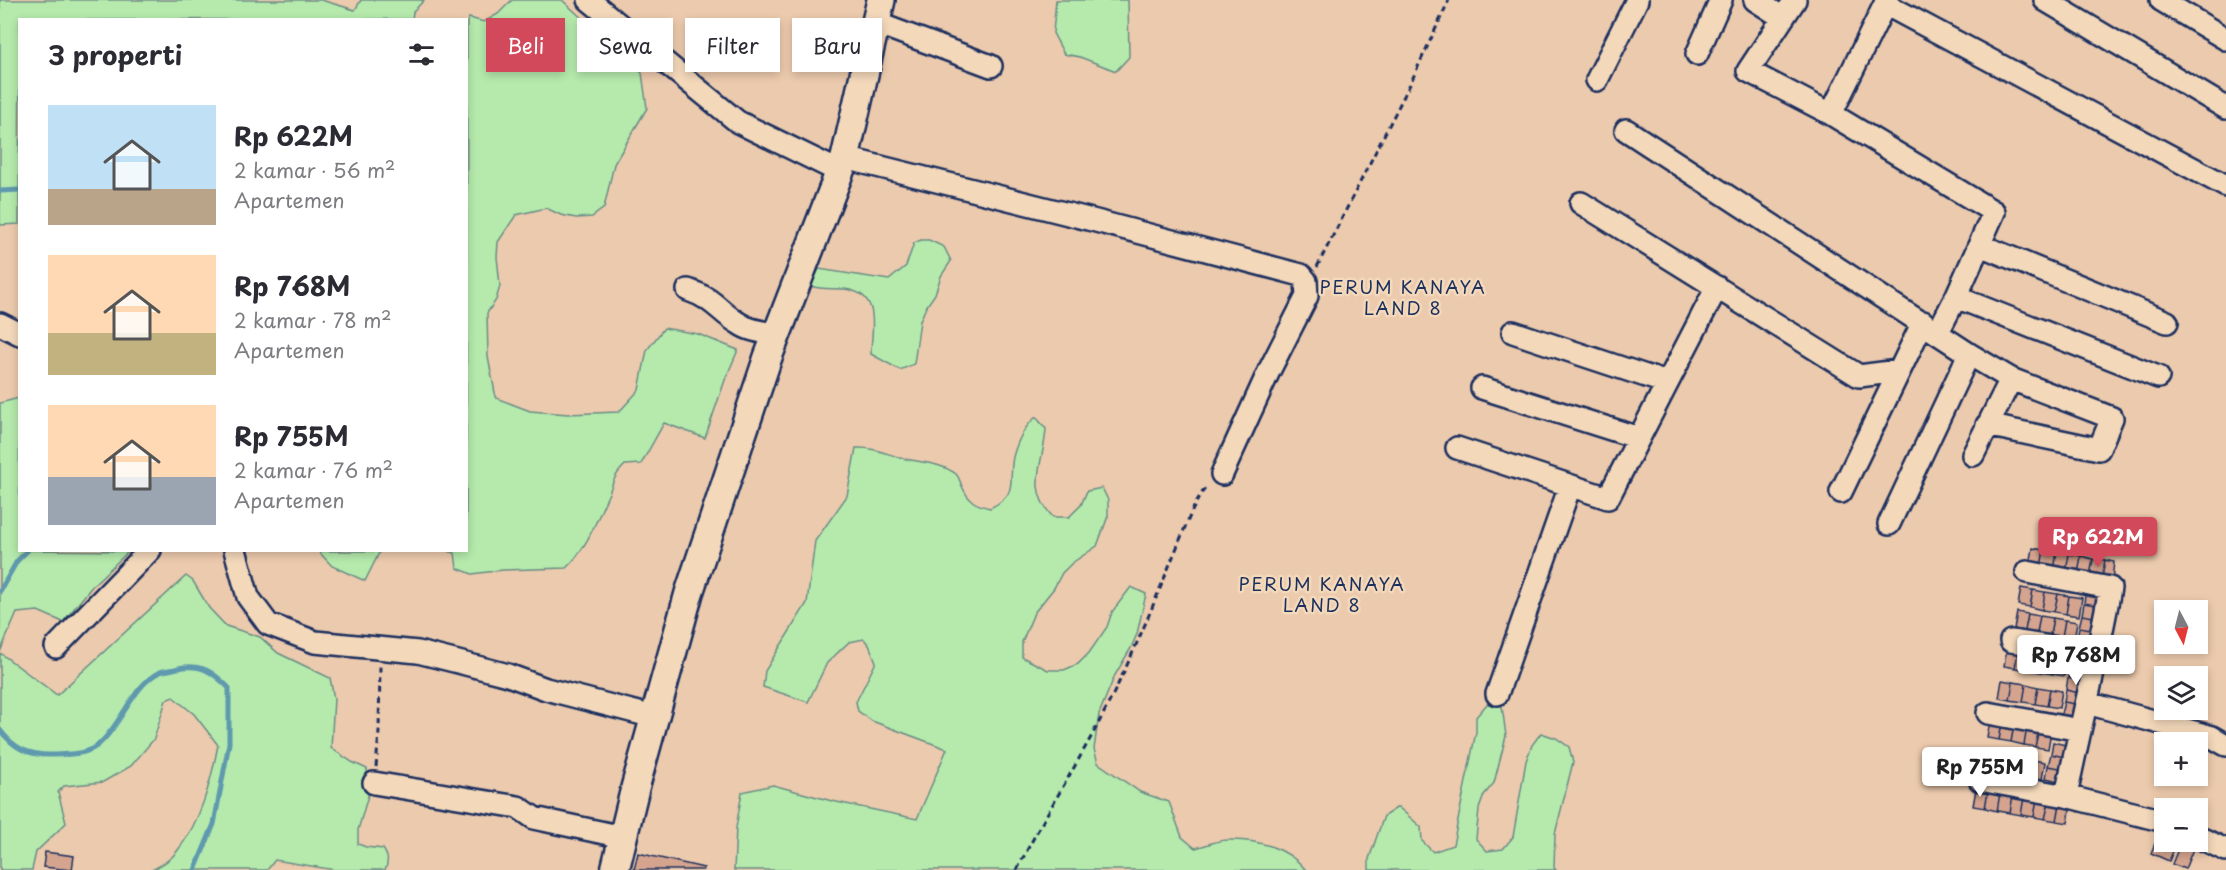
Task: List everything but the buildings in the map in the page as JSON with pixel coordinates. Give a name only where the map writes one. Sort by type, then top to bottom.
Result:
[{"type":"main road","points":[[615,870],[654,717],[689,593],[777,335],[843,165],[879,12]]},
{"type":"street","points":[[589,0],[738,122],[843,165],[1096,220],[1302,276],[1308,288],[1306,296],[1222,474]]},
{"type":"street","points":[[1597,80],[1637,0]]},
{"type":"street","points":[[1697,54],[1721,0]]},
{"type":"street","points":[[1755,0],[1783,18]]},
{"type":"street","points":[[1795,0],[1748,71],[1831,114],[1994,212],[1956,297],[1930,327],[1898,371],[1841,492]]},
{"type":"street","points":[[2045,0],[2226,108]]},
{"type":"street","points":[[2161,0],[2226,39]]},
{"type":"street","points":[[1831,114],[1883,2],[2226,186]]},
{"type":"street","points":[[879,12],[991,66]]},
{"type":"street","points":[[1626,130],[2011,379],[2112,418],[2099,449],[1987,425]]},
{"type":"street","points":[[1581,203],[1859,376],[1898,371]]},
{"type":"street","points":[[1980,245],[2167,322]]},
{"type":"street","points":[[1457,448],[1608,498],[1717,287]]},
{"type":"street","points":[[688,290],[702,294],[716,303],[743,326],[777,335]]},
{"type":"street","points":[[1956,297],[2158,377]]},
{"type":"street","points":[[0,324],[18,333]]},
{"type":"street","points":[[1513,332],[1667,383]]},
{"type":"street","points":[[1889,524],[1970,354]]},
{"type":"street","points":[[1973,455],[2011,379]]},
{"type":"street","points":[[1482,388],[1639,438]]},
{"type":"street","points":[[1497,694],[1570,486]]},
{"type":"street","points":[[56,647],[148,552]]},
{"type":"street","points":[[236,552],[248,597],[268,624],[315,642],[418,652],[654,717]]},
{"type":"street","points":[[2027,572],[2110,588],[2099,654],[2066,796]]},
{"type":"street","points":[[2011,641],[2099,654]]},
{"type":"street","points":[[2087,703],[2212,736],[2226,745]]},
{"type":"street","points":[[1988,713],[2080,730]]},
{"type":"street","points":[[1980,780],[2066,796],[2154,818]]},
{"type":"street","points":[[374,783],[518,807],[534,818],[623,837]]},
{"type":"street","points":[[2208,842],[2226,850]]},
{"type":"path","points":[[1306,281],[1318,266],[1334,235],[1410,84],[1449,0]]},
{"type":"path","points":[[1017,870],[1045,815],[1087,745],[1142,630],[1203,489],[1222,474]]},
{"type":"path","points":[[374,783],[379,724],[381,649]]},
{"type":"green space","points":[[0,0],[321,0],[355,10],[361,0],[424,0],[413,12],[412,18],[18,18],[18,224],[0,225]]},
{"type":"green space","points":[[512,0],[562,0],[582,18],[577,18],[577,72],[641,72],[647,108],[614,164],[604,208],[592,217],[576,218],[561,215],[546,208],[516,215],[498,242],[500,286],[496,300],[487,313],[488,357],[496,398],[530,411],[568,414],[619,412],[639,390],[647,350],[664,328],[698,334],[738,350],[705,438],[664,423],[641,464],[625,465],[616,475],[586,543],[566,568],[503,570],[472,574],[457,568],[455,553],[451,552],[468,552],[469,18],[486,21],[486,72],[565,72],[565,18],[491,18]]},
{"type":"green space","points":[[1056,0],[1128,0],[1129,57],[1116,71],[1080,57],[1064,54],[1053,33]]},
{"type":"green space","points":[[929,240],[944,247],[951,261],[941,276],[935,294],[920,321],[914,364],[900,370],[871,354],[872,314],[865,297],[844,289],[811,286],[819,269],[889,280],[906,266],[914,243]]},
{"type":"green space","points":[[18,398],[18,552],[128,552],[94,584],[63,622],[38,611],[17,613],[0,652],[0,403]]},
{"type":"green space","points":[[1036,417],[1046,429],[1038,485],[1040,496],[1053,517],[1069,517],[1081,505],[1087,491],[1102,488],[1108,500],[1108,516],[1097,546],[1072,563],[1062,573],[1054,588],[1034,613],[1022,642],[1022,657],[1048,670],[1064,670],[1078,664],[1089,653],[1107,627],[1112,612],[1131,587],[1146,594],[1137,634],[1115,675],[1099,714],[1094,749],[1098,763],[1140,792],[1169,802],[1182,837],[1195,848],[1223,840],[1260,843],[1290,855],[1306,870],[734,870],[736,828],[742,792],[773,785],[832,801],[917,819],[947,749],[872,721],[858,711],[856,702],[876,662],[864,639],[849,642],[827,663],[808,702],[763,687],[765,671],[807,603],[815,541],[847,496],[856,448],[930,463],[950,470],[957,475],[970,499],[990,508],[1009,493],[1013,457],[1025,430]]},
{"type":"green space","points":[[319,552],[380,552],[365,581],[332,566]]},
{"type":"green space","points":[[186,576],[193,581],[209,608],[226,626],[260,637],[278,653],[330,678],[334,699],[331,748],[367,769],[369,792],[358,830],[358,844],[383,849],[387,859],[385,870],[335,870],[275,860],[267,870],[152,870],[176,853],[193,826],[208,786],[218,745],[194,714],[173,697],[166,700],[154,739],[131,766],[103,782],[64,786],[58,792],[66,823],[36,852],[32,870],[0,870],[0,653],[57,695]]},
{"type":"green space","points":[[1487,704],[1502,706],[1506,736],[1494,783],[1484,795],[1479,809],[1476,839],[1487,851],[1503,849],[1513,837],[1526,761],[1532,745],[1541,733],[1556,738],[1569,747],[1573,762],[1555,834],[1554,868],[1556,870],[1369,870],[1369,859],[1384,816],[1398,807],[1421,827],[1422,841],[1433,852],[1453,845],[1476,732],[1476,717]]},
{"type":"waterway","points":[[0,191],[18,190]]},
{"type":"waterway","points":[[0,591],[17,561],[26,552]]},
{"type":"waterway","points":[[0,730],[10,742],[34,754],[81,753],[93,749],[106,737],[142,686],[160,672],[193,667],[206,670],[218,677],[229,688],[229,743],[214,824],[195,870]]},
{"type":"district","name":"PERUM KANAYA LAND 8","points":[[1403,296]]},
{"type":"district","name":"PERUM KANAYA LAND 8","points":[[1322,593]]}]
